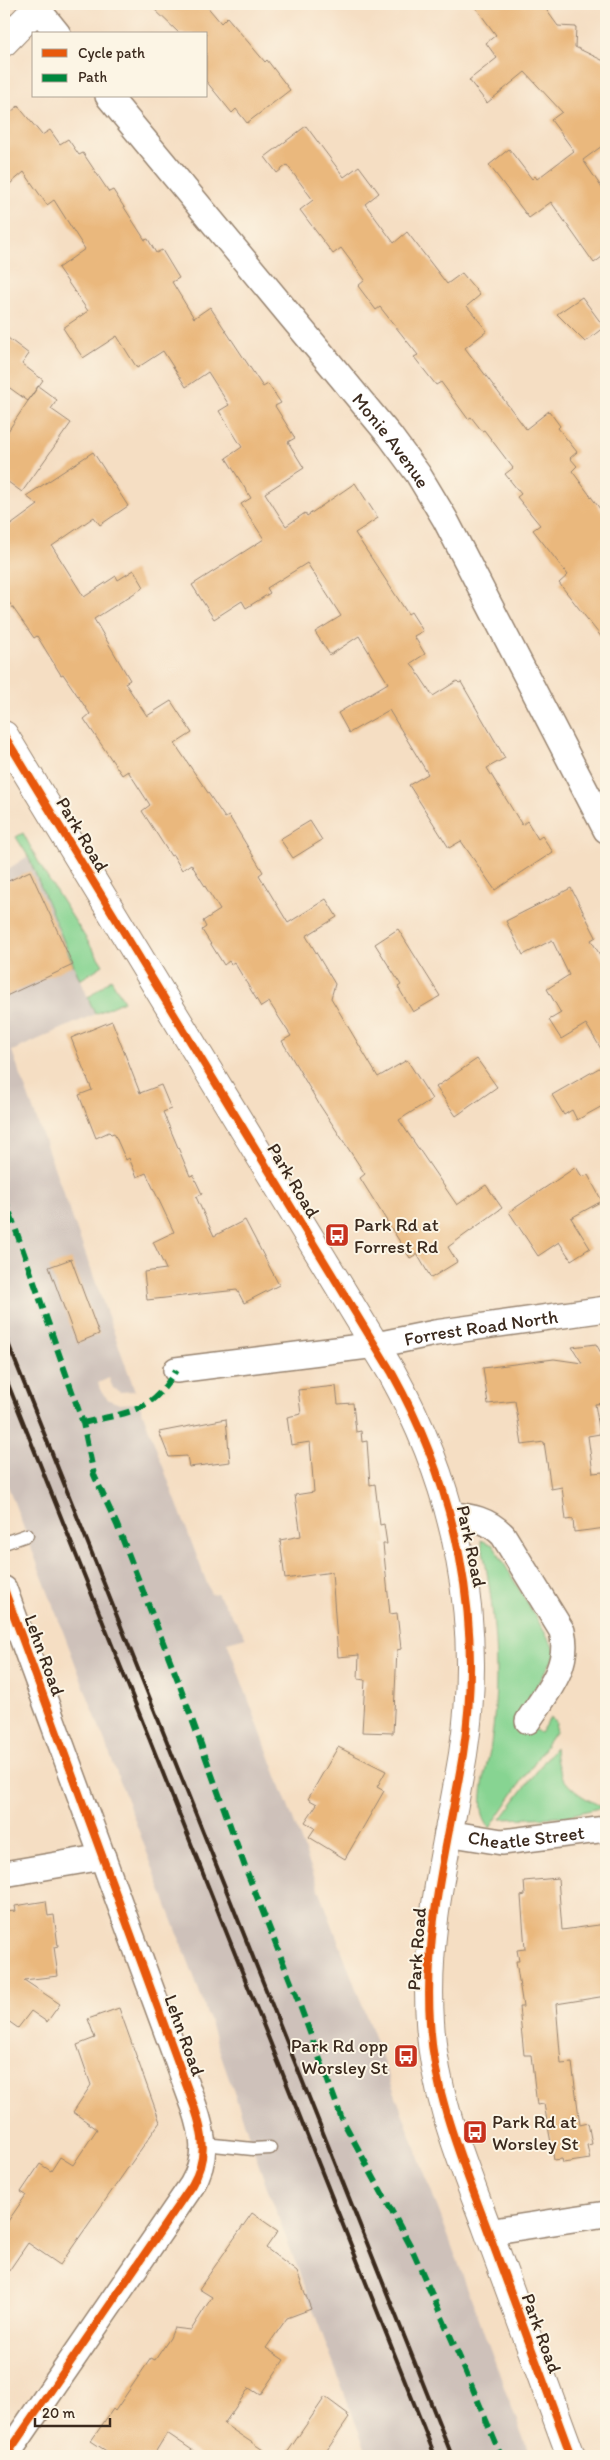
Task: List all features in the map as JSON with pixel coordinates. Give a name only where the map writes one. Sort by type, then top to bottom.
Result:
[{"type":"main road","points":[[4,42],[39,6]]},
{"type":"main road","name":"Park Road","points":[[4,735],[376,1345],[422,1430],[450,1514],[459,1549],[467,1602],[470,1668],[467,1725],[435,1898],[428,1993],[432,2056],[448,2120],[571,2456]]},
{"type":"street","points":[[39,6],[57,32]]},
{"type":"street","name":"Monie Avenue","points":[[110,98],[367,407],[418,474],[446,520],[606,830]]},
{"type":"street","name":"Forrest Road North","points":[[176,1370],[376,1345],[435,1333],[606,1309]]},
{"type":"street","name":"Park Road","points":[[450,1514],[476,1518],[495,1527],[502,1535],[562,1631],[566,1645],[564,1659],[553,1684],[528,1721]]},
{"type":"street","name":"Lehn Road","points":[[4,1589],[196,2111],[204,2144],[199,2172],[192,2185],[6,2456]]},
{"type":"street","name":"Cheatle Street","points":[[448,1833],[509,1842],[606,1829]]},
{"type":"street","points":[[4,1874],[103,1857]]},
{"type":"street","points":[[488,2232],[606,2214]]},
{"type":"lane","points":[[4,1543],[27,1535]]},
{"type":"lane","points":[[204,2144],[254,2149],[270,2148]]},
{"type":"shaded area","points":[[28,856],[95,1014],[12,1051],[135,1391],[120,1392],[113,1388],[109,1378],[98,1383],[102,1393],[109,1400],[120,1404],[139,1403],[211,1594],[217,1593],[246,1637],[227,1642],[530,2456],[368,2456],[261,2171],[195,1979],[4,1476],[4,872]]},
{"type":"green space","points":[[23,833],[45,874],[103,965],[80,980],[28,856],[16,837]]},
{"type":"green space","points":[[111,979],[124,1001],[95,1014],[88,998]]},
{"type":"green space","points":[[481,1540],[493,1545],[557,1653],[516,1718],[540,1733],[550,1718],[556,1722],[555,1732],[490,1828],[482,1810],[482,1799],[494,1718],[496,1667],[493,1616]]},
{"type":"green space","points":[[555,1747],[556,1759],[563,1778],[576,1792],[603,1807],[562,1817],[501,1819]]},
{"type":"building","points":[[149,4],[205,4],[221,23],[227,17],[265,62],[267,60],[290,90],[247,123],[236,109],[232,113],[208,83],[208,32],[178,32]]},
{"type":"building","points":[[473,4],[542,4],[558,26],[576,27],[575,47],[606,62],[606,143],[583,160],[606,194],[606,254],[594,263],[551,202],[529,218],[489,165],[509,149],[532,179],[535,176],[537,179],[574,151],[551,120],[562,112],[525,72],[487,103],[469,80],[497,58],[486,43],[496,35]]},
{"type":"building","points":[[18,106],[42,135],[50,130],[60,144],[68,139],[79,155],[83,153],[109,192],[113,190],[145,240],[148,239],[156,253],[162,250],[179,278],[172,282],[194,318],[210,307],[263,387],[268,384],[281,403],[275,406],[295,438],[288,442],[304,468],[265,493],[286,526],[305,513],[307,516],[355,483],[378,518],[355,533],[408,614],[411,612],[423,631],[414,636],[425,654],[411,663],[433,696],[457,681],[461,682],[505,758],[487,768],[522,825],[527,821],[538,839],[542,836],[553,852],[495,890],[461,841],[449,848],[409,785],[428,774],[389,710],[349,733],[338,713],[388,683],[359,636],[330,655],[315,632],[341,616],[307,563],[267,588],[270,593],[246,608],[242,601],[214,619],[192,585],[264,539],[241,504],[251,498],[226,458],[242,447],[219,411],[229,405],[208,372],[186,387],[163,351],[137,368],[117,336],[83,358],[63,328],[88,311],[58,268],[85,249],[54,200],[47,205],[24,172],[4,189],[4,118]]},
{"type":"building","points":[[306,126],[344,177],[359,166],[379,193],[365,204],[394,243],[407,232],[447,284],[462,273],[480,295],[467,306],[487,331],[465,348],[526,429],[549,411],[560,426],[558,428],[577,452],[570,458],[577,466],[572,471],[606,517],[606,643],[559,583],[568,575],[533,530],[540,525],[517,497],[521,494],[505,474],[513,468],[484,430],[482,431],[471,417],[468,419],[441,382],[436,385],[414,357],[418,355],[380,307],[376,310],[358,286],[365,280],[341,248],[333,254],[300,210],[313,200],[287,165],[277,173],[265,157]]},
{"type":"building","points":[[582,297],[604,327],[585,342],[557,314]]},
{"type":"building","points":[[4,335],[29,354],[22,364],[43,380],[28,401],[7,386],[4,390]]},
{"type":"building","points":[[38,386],[57,400],[51,409],[71,423],[22,492],[4,479],[4,437]]},
{"type":"building","points":[[93,452],[128,506],[100,525],[94,517],[52,546],[84,597],[116,576],[118,580],[134,570],[144,587],[94,619],[130,680],[125,683],[147,716],[171,701],[192,733],[175,744],[225,818],[229,816],[263,872],[259,875],[288,923],[326,899],[337,917],[306,936],[335,984],[331,998],[378,1077],[407,1060],[432,1099],[399,1120],[457,1205],[486,1185],[502,1208],[448,1247],[457,1262],[431,1278],[417,1254],[410,1258],[360,1178],[365,1174],[319,1104],[282,1041],[291,1036],[269,1002],[261,1007],[234,962],[231,964],[229,961],[224,965],[202,930],[206,927],[203,921],[220,910],[191,864],[182,870],[173,855],[171,856],[142,811],[150,805],[128,771],[122,775],[84,719],[90,714],[63,674],[61,675],[37,636],[34,638],[4,595],[4,530],[38,505],[26,496]]},
{"type":"building","points":[[310,821],[322,840],[293,858],[280,839]]},
{"type":"building","points":[[30,871],[73,965],[4,997],[4,883]]},
{"type":"building","points":[[571,888],[596,937],[591,940],[606,965],[606,1057],[586,1024],[561,1039],[549,1020],[561,1013],[547,989],[569,975],[552,940],[523,955],[506,921]]},
{"type":"building","points":[[398,929],[440,996],[413,1012],[398,987],[401,985],[375,944]]},
{"type":"building","points":[[112,1021],[140,1093],[161,1085],[171,1109],[163,1112],[190,1176],[193,1175],[202,1194],[196,1197],[214,1236],[245,1220],[279,1285],[244,1303],[237,1290],[147,1300],[144,1272],[166,1269],[153,1242],[174,1232],[146,1173],[137,1177],[129,1158],[126,1160],[114,1133],[111,1134],[109,1132],[96,1138],[79,1095],[92,1090],[71,1038]]},
{"type":"building","points":[[477,1059],[497,1087],[456,1116],[436,1087]]},
{"type":"building","points":[[606,1064],[606,1104],[577,1120],[572,1110],[564,1115],[552,1095]]},
{"type":"building","points":[[576,1167],[582,1177],[588,1175],[602,1201],[571,1218],[590,1248],[571,1260],[559,1242],[538,1256],[509,1212]]},
{"type":"building","points":[[71,1259],[99,1334],[77,1343],[49,1267]]},
{"type":"building","points":[[596,1344],[606,1362],[606,1403],[595,1404],[600,1434],[588,1436],[593,1473],[603,1472],[606,1528],[574,1532],[573,1519],[566,1520],[562,1487],[551,1489],[544,1442],[522,1445],[515,1401],[488,1404],[483,1368],[554,1359],[582,1363],[572,1347]]},
{"type":"building","points":[[336,1386],[338,1404],[353,1403],[356,1432],[361,1431],[362,1442],[367,1441],[370,1485],[375,1484],[380,1525],[384,1524],[387,1544],[383,1544],[390,1614],[397,1613],[401,1649],[397,1650],[393,1733],[362,1732],[365,1680],[358,1679],[359,1655],[338,1657],[332,1572],[285,1579],[280,1540],[301,1536],[295,1495],[314,1492],[310,1442],[291,1445],[287,1417],[301,1414],[298,1390]]},
{"type":"building","points":[[226,1419],[230,1462],[189,1467],[187,1456],[169,1457],[159,1432]]},
{"type":"building","points":[[338,1747],[386,1771],[377,1787],[384,1791],[345,1859],[309,1837],[315,1828],[305,1822],[317,1804],[308,1799]]},
{"type":"building","points":[[558,1878],[562,1930],[606,1924],[606,1996],[556,2004],[561,2064],[572,2063],[580,2125],[588,2123],[592,2144],[587,2145],[590,2159],[563,2163],[562,2159],[554,2160],[544,2104],[537,2105],[531,2055],[524,2055],[519,2007],[523,2007],[516,1961],[519,1961],[517,1950],[525,1949],[521,1896],[525,1895],[524,1881]]},
{"type":"building","points":[[46,1901],[48,1916],[54,1915],[58,1946],[54,1947],[58,1976],[24,1980],[60,2004],[47,2022],[31,2011],[18,2028],[4,2018],[4,1912],[16,1911],[15,1906]]},
{"type":"building","points":[[119,2008],[160,2122],[60,2265],[28,2243],[4,2278],[4,2227],[26,2195],[21,2192],[40,2164],[51,2171],[60,2157],[73,2165],[97,2129],[73,2112],[91,2085],[77,2045],[95,2038],[88,2019]]},
{"type":"building","points":[[252,2213],[278,2231],[266,2248],[297,2272],[311,2309],[287,2318],[266,2348],[284,2360],[260,2395],[249,2388],[224,2424],[272,2456],[201,2456],[167,2433],[153,2456],[114,2456],[91,2441],[113,2409],[115,2411],[151,2358],[155,2360],[170,2338],[174,2328],[191,2330],[212,2297],[199,2289]]},
{"type":"building","points":[[325,2397],[348,2414],[349,2418],[323,2456],[285,2456]]},
{"type":"railway","points":[[4,1333],[452,2456]]},
{"type":"railway","points":[[4,1374],[435,2456]]},
{"type":"marked path","points":[[4,1196],[83,1423],[94,1475],[117,1525],[179,1683],[245,1867],[296,1995],[342,2119],[410,2245],[501,2456]]},
{"type":"marked path","points":[[83,1423],[137,1409],[157,1396],[176,1370]]},
{"type":"cycle path","points":[[4,735],[392,1373],[415,1418],[449,1510],[460,1558],[467,1606],[470,1655],[469,1704],[463,1754],[434,1920],[429,1987],[433,2049],[443,2102],[459,2153],[571,2456]]},
{"type":"cycle path","points":[[4,1589],[194,2106],[203,2146],[200,2165],[192,2185],[6,2456]]},
{"type":"place","name":"Park Rd at Forrest Rd","points":[[337,1235]]},
{"type":"place","name":"Park Rd opp Worsley St","points":[[406,2056]]},
{"type":"place","name":"Park Rd at Worsley St","points":[[475,2132]]}]
